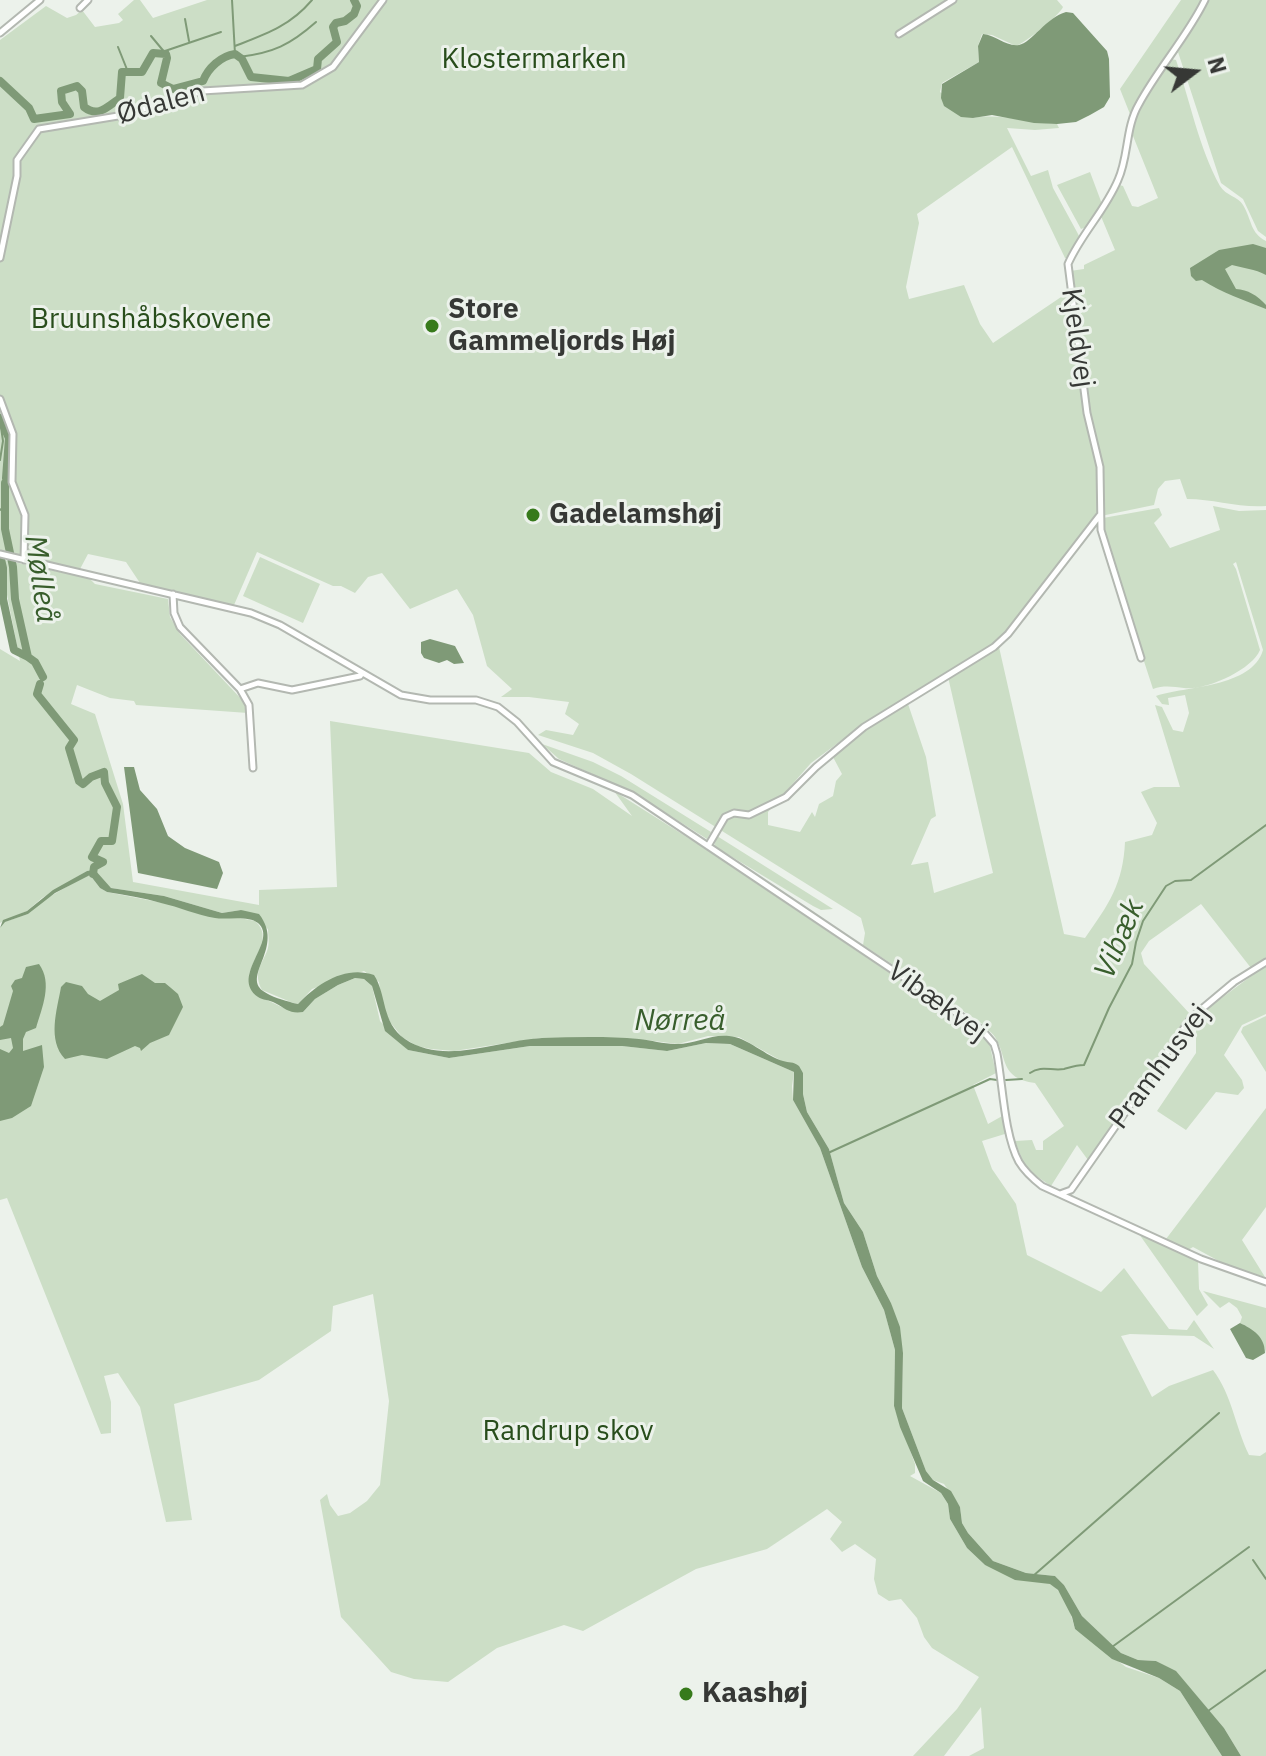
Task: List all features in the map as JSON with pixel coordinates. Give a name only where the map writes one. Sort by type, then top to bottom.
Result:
[{"type":"street","points":[[0,33],[40,0]]},
{"type":"street","points":[[80,8],[88,0]]},
{"type":"street","name":"Ødalen","points":[[0,258],[17,176],[17,160],[39,129],[124,115],[202,91],[302,85],[333,67],[383,0]]},
{"type":"street","points":[[899,34],[953,0]]},
{"type":"street","name":"Kjeldvej","points":[[1141,658],[1104,545],[1100,515],[1100,467],[1087,413],[1068,264],[1077,244],[1120,177],[1127,133],[1136,109],[1188,33],[1205,0]]},
{"type":"street","points":[[0,399],[13,434],[12,482],[25,515],[24,560]]},
{"type":"street","points":[[708,846],[725,817],[734,813],[749,815],[786,797],[864,727],[994,647],[1008,634],[1100,515]]},
{"type":"street","name":"Vibækvej","points":[[0,554],[251,613],[280,625],[401,695],[417,699],[476,700],[498,707],[517,722],[553,762],[632,795],[989,1036],[997,1054],[1013,1145],[1028,1175],[1059,1194],[1201,1259],[1266,1282]]},
{"type":"street","points":[[173,594],[174,613],[180,627],[240,689],[249,705],[253,768]]},
{"type":"street","points":[[240,689],[258,683],[292,690],[360,676],[362,673]]},
{"type":"street","name":"Pramhusvej","points":[[1071,1190],[1191,1018],[1234,982],[1266,962]]},
{"type":"street","points":[[1059,1194],[1071,1190],[1074,1201]]},
{"type":"green space","points":[[134,0],[140,0],[153,18],[207,0],[1057,0],[1063,7],[1060,11],[1016,46],[982,34],[978,46],[979,62],[942,83],[940,92],[973,118],[1004,117],[1057,124],[1059,128],[1007,128],[1031,176],[1048,170],[1053,188],[1079,236],[1068,258],[1065,258],[1012,147],[917,214],[919,223],[906,287],[909,299],[964,285],[980,324],[993,343],[1067,293],[1072,319],[1092,306],[1075,314],[1070,271],[1084,269],[1084,265],[1115,250],[1100,214],[1119,185],[1123,186],[1132,206],[1138,207],[1158,198],[1131,131],[1144,99],[1171,59],[1176,60],[1201,140],[1220,186],[1241,202],[1254,230],[1266,241],[1266,506],[1187,499],[1180,479],[1165,481],[1158,489],[1154,505],[1096,517],[998,641],[861,726],[811,763],[768,812],[768,825],[800,832],[812,812],[815,817],[819,804],[833,796],[836,781],[842,774],[833,757],[865,728],[907,701],[926,757],[936,816],[931,819],[911,865],[928,862],[934,893],[993,873],[948,677],[999,647],[1064,934],[1085,938],[1118,882],[1125,842],[1152,835],[1157,823],[1141,792],[1154,787],[1180,787],[1155,705],[1162,707],[1173,730],[1183,732],[1189,713],[1185,695],[1168,698],[1169,705],[1162,704],[1156,696],[1216,684],[1232,679],[1246,672],[1263,650],[1236,562],[1233,564],[1260,650],[1248,665],[1215,683],[1193,688],[1153,689],[1104,538],[1103,518],[1159,508],[1162,515],[1154,523],[1170,548],[1220,530],[1213,506],[1239,511],[1266,510],[1266,960],[1251,968],[1201,904],[1149,941],[1141,953],[1144,964],[1190,1014],[1088,1160],[1077,1145],[1051,1186],[1026,1169],[1015,1141],[1032,1140],[1036,1150],[1043,1150],[1043,1141],[1064,1126],[1035,1083],[1015,1077],[1010,1072],[995,1037],[981,1023],[863,945],[865,933],[861,918],[631,774],[593,753],[538,735],[546,730],[573,735],[579,724],[565,714],[569,702],[501,697],[512,689],[487,666],[473,615],[457,589],[410,609],[382,573],[368,577],[355,593],[257,552],[234,605],[140,583],[126,562],[88,554],[80,569],[0,551],[0,40],[46,6],[67,18],[82,10],[95,27],[119,23],[123,20],[118,14]]},
{"type":"green space","points":[[1181,0],[1203,0],[1130,114],[1120,89]]},
{"type":"green space","points":[[1207,0],[1266,0],[1266,237],[1258,231],[1243,199],[1221,183],[1178,52]]},
{"type":"green space","points":[[1090,172],[1102,204],[1086,227],[1081,229],[1057,185]]},
{"type":"green space","points":[[260,557],[320,584],[303,623],[243,596]]},
{"type":"green space","points":[[0,559],[168,599],[170,617],[180,634],[245,703],[248,713],[136,705],[134,701],[110,698],[77,685],[71,704],[95,714],[123,804],[133,882],[259,905],[259,890],[337,887],[330,721],[529,753],[551,772],[593,789],[632,816],[614,791],[701,846],[989,1042],[996,1073],[973,1085],[988,1124],[1004,1115],[1008,1133],[982,1141],[992,1169],[1016,1204],[1027,1255],[1101,1292],[1124,1268],[1169,1329],[1187,1330],[1194,1320],[1214,1349],[1194,1336],[1121,1336],[1152,1397],[1169,1386],[1213,1370],[1225,1390],[1249,1455],[1260,1456],[1266,1452],[1266,1756],[1241,1756],[1224,1728],[1176,1672],[1156,1661],[1138,1660],[1121,1653],[1082,1616],[1064,1585],[1055,1576],[1026,1573],[993,1561],[968,1533],[962,1523],[960,1507],[944,1484],[933,1480],[926,1471],[902,1408],[903,1353],[891,1303],[877,1276],[863,1232],[844,1203],[829,1149],[807,1112],[803,1073],[739,1037],[708,1036],[678,1044],[638,1039],[540,1038],[454,1051],[417,1046],[402,1037],[390,1022],[382,1004],[379,982],[364,971],[312,989],[298,1004],[293,1003],[262,990],[258,974],[268,948],[268,929],[241,910],[222,913],[164,896],[111,888],[87,871],[42,898],[27,911],[0,923],[0,649],[20,661]]},
{"type":"green space","points":[[542,744],[593,762],[621,776],[711,832],[707,839],[636,794],[559,759]]},
{"type":"green space","points":[[717,836],[833,909],[821,910],[813,906],[714,846]]},
{"type":"green space","name":"Randrup skov","points":[[87,875],[107,892],[255,921],[260,927],[262,941],[249,976],[258,997],[286,1009],[303,1012],[315,999],[338,985],[355,978],[364,979],[372,986],[380,1021],[408,1050],[449,1058],[530,1046],[622,1046],[667,1051],[706,1043],[730,1044],[794,1072],[793,1100],[820,1148],[862,1267],[884,1310],[895,1350],[894,1406],[915,1464],[915,1473],[910,1476],[941,1493],[948,1504],[950,1519],[967,1548],[985,1565],[1051,1584],[1064,1598],[1075,1629],[1126,1667],[1159,1678],[1180,1691],[1222,1756],[969,1756],[984,1748],[981,1707],[944,1756],[913,1756],[957,1709],[979,1677],[932,1648],[917,1618],[901,1599],[889,1601],[878,1594],[874,1579],[876,1559],[855,1544],[842,1552],[830,1539],[842,1522],[827,1509],[767,1549],[696,1569],[583,1631],[564,1625],[497,1648],[448,1682],[414,1679],[391,1672],[341,1617],[320,1500],[327,1494],[338,1516],[350,1513],[367,1501],[380,1485],[389,1401],[373,1294],[333,1306],[331,1331],[259,1380],[174,1404],[192,1520],[166,1522],[140,1407],[118,1373],[104,1376],[111,1402],[111,1433],[101,1434],[7,1198],[0,1200],[0,928],[4,922],[28,914],[44,900]]},
{"type":"green space","points":[[1266,965],[1266,1014],[1242,1025],[1224,1055],[1242,1080],[1244,1088],[1238,1095],[1216,1092],[1186,1130],[1157,1111],[1196,1053],[1196,1017]]},
{"type":"green space","points":[[1266,1016],[1266,1072],[1241,1032],[1243,1027]]},
{"type":"green space","points":[[1266,1108],[1266,1207],[1242,1240],[1265,1277],[1230,1267],[1193,1247],[1188,1250],[1166,1239]]},
{"type":"green space","points":[[1139,1234],[1198,1261],[1199,1289],[1208,1305],[1197,1316]]},
{"type":"green space","points":[[1203,1291],[1266,1308],[1266,1353],[1257,1335],[1240,1323],[1242,1317],[1237,1308],[1229,1302],[1220,1308]]},
{"type":"shaded area","points":[[1066,12],[1073,13],[1107,51],[1110,97],[1104,107],[1076,122],[1057,124],[992,115],[961,117],[944,106],[942,84],[979,62],[978,46],[983,34],[1019,45]]},
{"type":"shaded area","points":[[1253,244],[1266,248],[1266,275],[1232,265],[1225,269],[1236,289],[1256,296],[1266,305],[1266,309],[1202,280],[1196,281],[1191,276],[1190,268],[1219,250]]},
{"type":"shaded area","points":[[430,639],[455,646],[464,663],[454,664],[447,660],[439,663],[424,658],[421,642]]},
{"type":"shaded area","points":[[124,767],[134,767],[140,790],[157,809],[168,836],[185,848],[219,862],[223,873],[217,889],[138,873]]},
{"type":"shaded area","points":[[95,870],[111,888],[164,896],[222,913],[241,910],[259,914],[268,938],[257,977],[258,984],[274,997],[298,1004],[332,978],[353,972],[374,975],[392,1025],[405,1039],[420,1047],[454,1051],[542,1038],[578,1037],[682,1044],[729,1036],[799,1066],[803,1073],[807,1112],[829,1149],[844,1203],[863,1232],[877,1276],[900,1327],[902,1408],[926,1471],[933,1480],[951,1491],[968,1533],[993,1561],[1026,1573],[1055,1576],[1064,1585],[1082,1616],[1121,1653],[1138,1660],[1156,1661],[1176,1671],[1224,1728],[1241,1756],[1222,1756],[1180,1691],[1159,1678],[1112,1659],[1075,1629],[1058,1590],[1050,1584],[1015,1580],[985,1565],[967,1548],[950,1519],[948,1504],[941,1493],[923,1481],[894,1406],[895,1350],[884,1310],[862,1267],[820,1148],[793,1100],[794,1072],[730,1044],[706,1043],[667,1051],[622,1046],[530,1046],[449,1058],[408,1050],[385,1031],[372,986],[364,979],[355,978],[338,985],[315,999],[303,1012],[288,1010],[260,998],[251,989],[251,969],[263,939],[263,930],[258,923],[249,919],[208,917],[107,892],[90,875],[55,893],[28,914],[5,922],[0,928],[3,920],[27,911],[53,890],[87,871]]},
{"type":"shaded area","points":[[39,964],[45,979],[45,996],[36,1028],[26,1032],[23,1039],[23,1051],[42,1045],[44,1067],[31,1106],[12,1118],[0,1121],[0,1049],[9,1053],[13,1048],[11,1038],[0,1040],[0,1027],[13,991],[11,986],[15,980],[22,978],[26,967]]},
{"type":"shaded area","points":[[142,974],[155,983],[165,983],[178,994],[183,1007],[169,1035],[150,1043],[141,1051],[135,1046],[107,1059],[82,1055],[65,1059],[59,1051],[55,1034],[61,987],[66,982],[82,986],[100,1001],[119,990],[118,984]]},
{"type":"shaded area","points":[[1240,1323],[1254,1331],[1263,1342],[1265,1353],[1253,1360],[1246,1358],[1230,1329]]},
{"type":"waterway","points":[[232,0],[235,54]]},
{"type":"waterway","points":[[235,46],[286,23],[312,0]]},
{"type":"waterway","name":"Mølleå","points":[[0,81],[29,108],[34,119],[70,114],[62,102],[61,91],[77,86],[82,91],[84,107],[94,112],[107,108],[120,98],[122,72],[142,72],[153,53],[166,54],[161,83],[173,89],[203,81],[216,63],[235,54],[242,59],[251,77],[289,81],[317,69],[318,59],[337,42],[333,27],[354,14],[357,6],[354,0]]},
{"type":"waterway","points":[[185,19],[189,41]]},
{"type":"waterway","points":[[239,57],[280,47],[316,22]]},
{"type":"waterway","points":[[165,51],[221,32]]},
{"type":"waterway","points":[[151,36],[166,54]]},
{"type":"waterway","points":[[118,47],[128,72]]},
{"type":"waterway","name":"Mølleå","points":[[0,418],[9,438],[6,478]]},
{"type":"waterway","points":[[0,460],[3,441],[1,427],[5,424]]},
{"type":"waterway","name":"Mølleå","points":[[5,483],[5,529],[13,567],[15,599],[28,657],[35,662],[43,677]]},
{"type":"waterway","name":"Mølleå","points":[[0,510],[5,506]]},
{"type":"waterway","points":[[0,555],[3,599],[14,650],[28,657]]},
{"type":"waterway","name":"Mølleå","points":[[40,684],[37,694],[74,740],[69,748],[79,781],[83,784],[104,772],[105,783],[117,807],[112,841],[101,841],[92,857],[103,862],[94,867],[93,874]]},
{"type":"waterway","name":"Vibæk","points":[[1030,1073],[1038,1069],[1084,1065],[1132,964],[1143,921],[1166,886],[1175,881],[1191,880],[1266,825]]},
{"type":"waterway","name":"Vibæk","points":[[828,1153],[990,1079],[997,1080]]},
{"type":"waterway","name":"Vibæk","points":[[1006,1080],[1022,1079]]},
{"type":"waterway","points":[[1033,1576],[1219,1413]]},
{"type":"waterway","points":[[1112,1647],[1249,1547]]},
{"type":"waterway","points":[[1253,1560],[1266,1579]]},
{"type":"waterway","points":[[1208,1711],[1266,1670]]},
{"type":"place","name":"Store Gammeljords Høj","points":[[432,326]]},
{"type":"place","name":"Gadelamshøj","points":[[533,515]]},
{"type":"place","name":"Kaashøj","points":[[686,1694]]},
{"type":"park label","name":"Klostermarken","points":[[534,60]]},
{"type":"park label","name":"Bruunshåbskovene","points":[[151,320]]},
{"type":"water label","name":"Nørreå","points":[[680,1021]]}]
